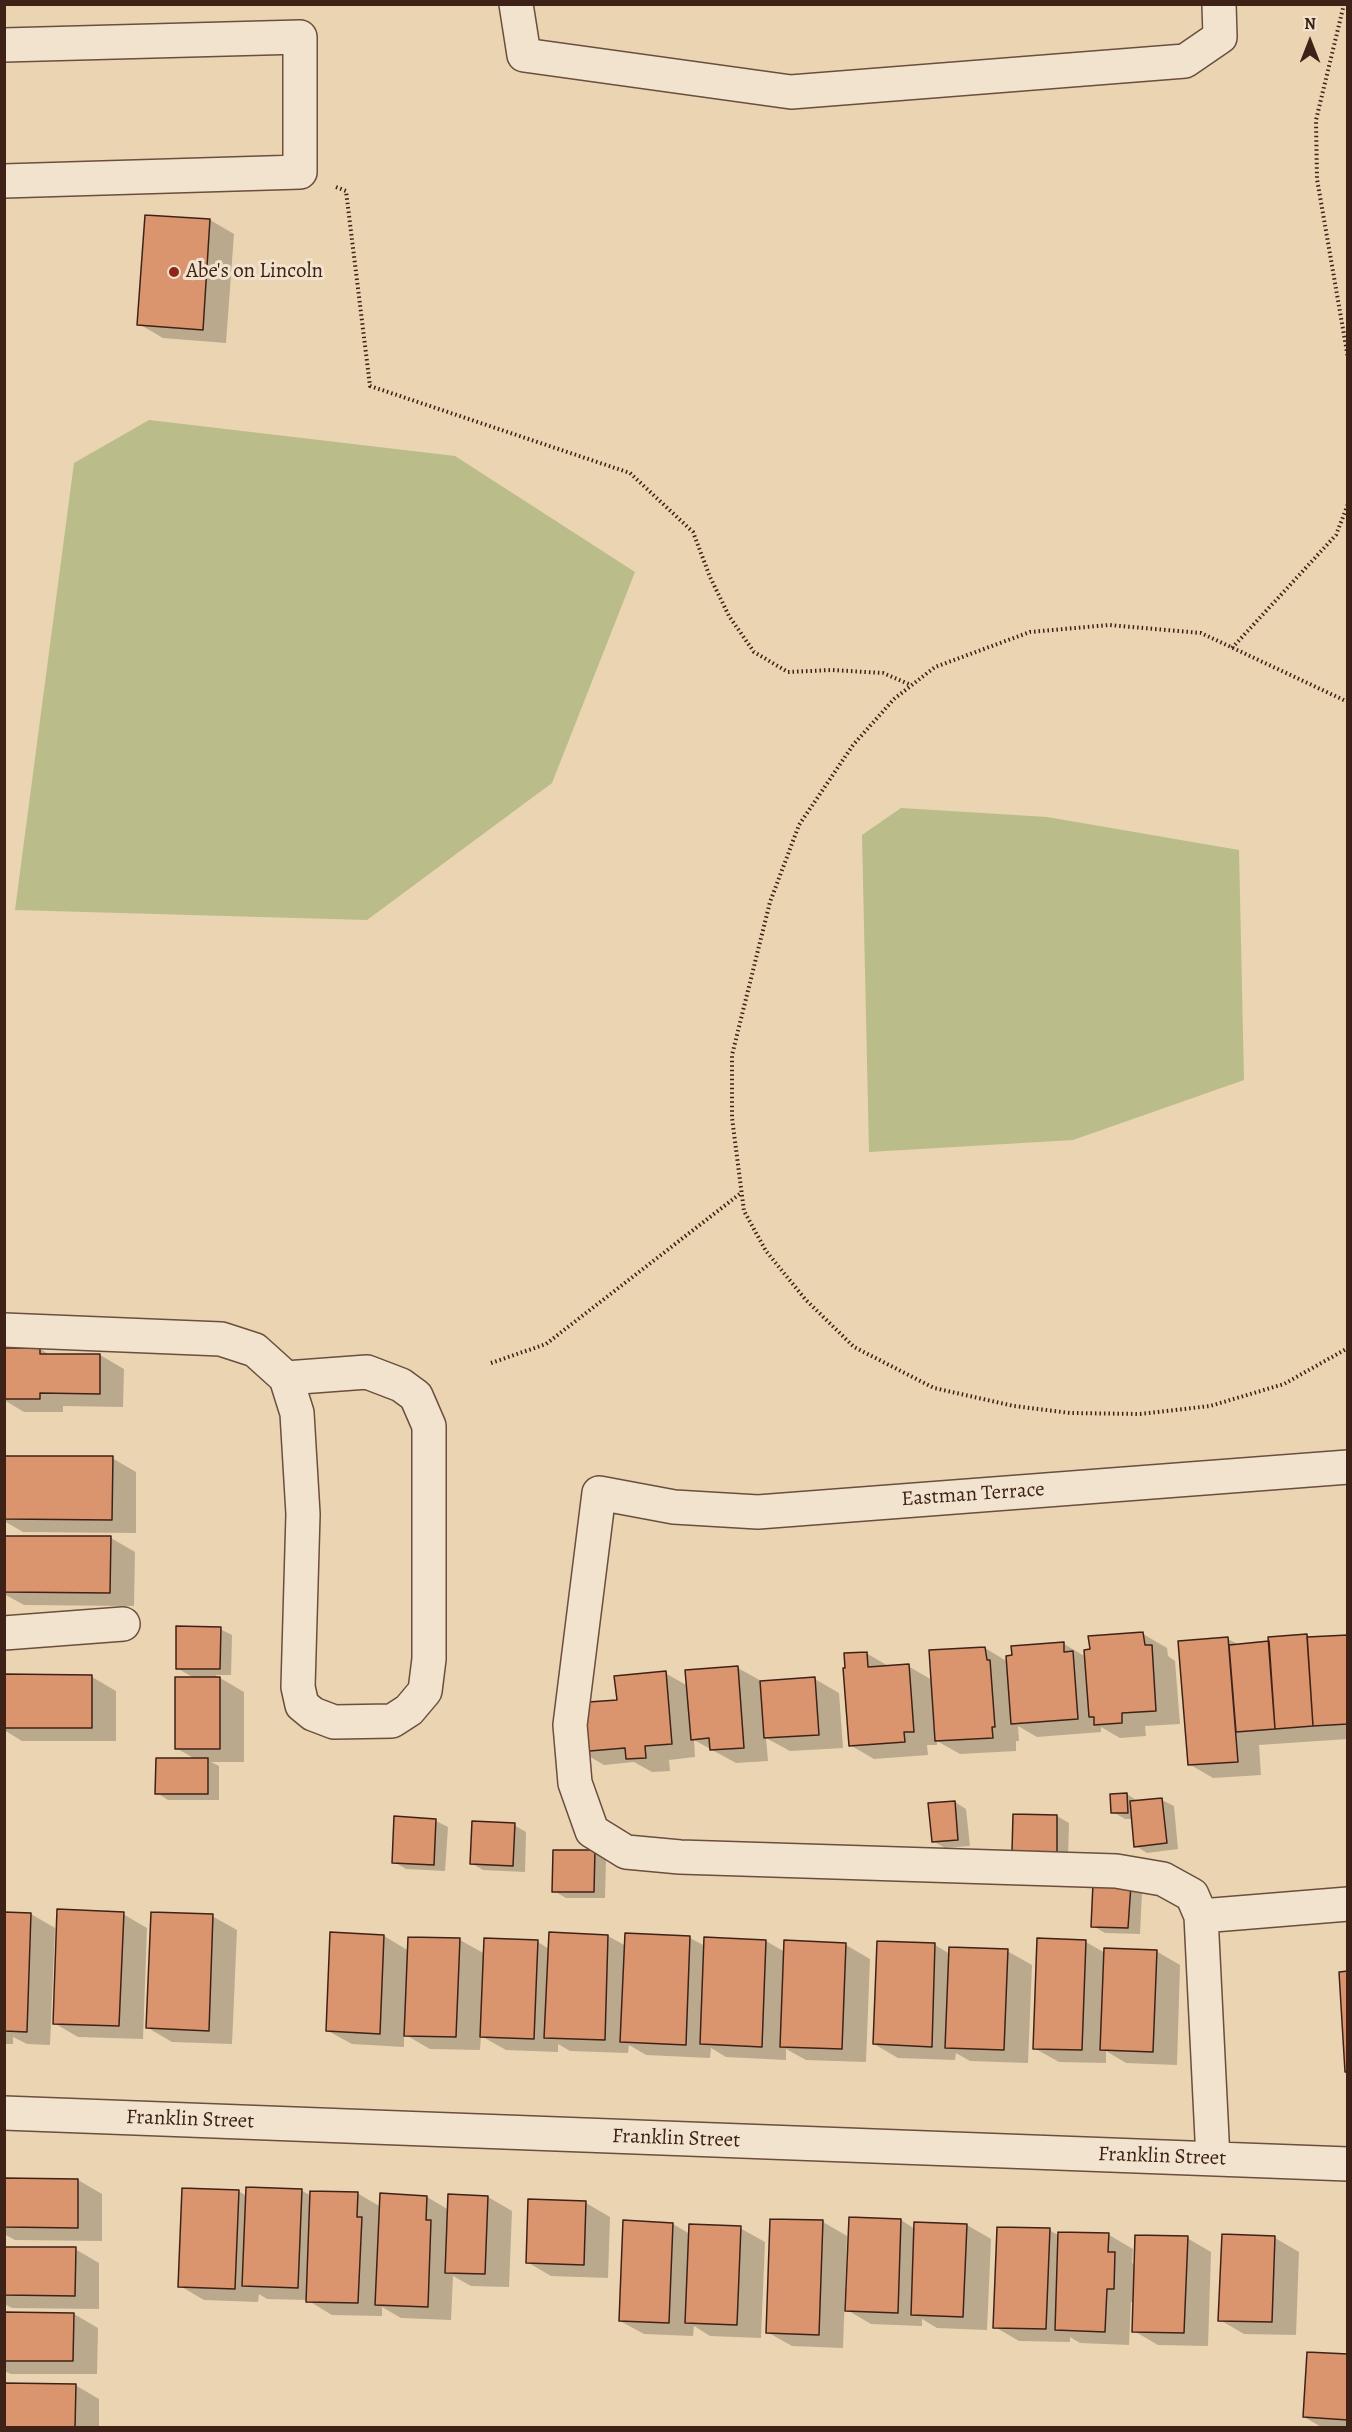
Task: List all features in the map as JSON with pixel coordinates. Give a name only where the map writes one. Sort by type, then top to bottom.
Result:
[{"type":"street","points":[[516,4],[524,56],[791,92],[1185,61],[1220,37],[1219,4]]},
{"type":"street","points":[[4,45],[300,37],[300,172],[4,181]]},
{"type":"street","points":[[4,1330],[221,1339],[255,1350],[286,1378],[297,1413],[303,1514],[298,1687],[302,1705],[313,1714],[334,1722],[392,1721],[409,1710],[425,1691],[429,1659],[429,1426],[416,1396],[401,1385],[367,1372],[286,1378]]},
{"type":"street","name":"Eastman Terrace","points":[[1201,1916],[1192,1895],[1163,1879],[1116,1871],[680,1857],[626,1852],[592,1831],[575,1784],[570,1725],[599,1493],[674,1507],[758,1512],[1347,1467]]},
{"type":"street","points":[[4,1633],[123,1624]]},
{"type":"street","points":[[1213,2159],[1201,1916],[1347,1904]]},
{"type":"street","name":"Franklin Street","points":[[4,2113],[1347,2164]]},
{"type":"path","points":[[1344,4],[1316,120],[1317,179],[1347,358]]},
{"type":"path","points":[[346,191],[370,386],[630,473],[693,532],[710,577],[729,616],[754,652],[788,672],[832,670],[883,673],[912,685]]},
{"type":"path","points":[[1232,648],[1336,534],[1347,504]]},
{"type":"path","points":[[1347,702],[1201,633],[1109,625],[1030,632],[935,667],[894,699],[853,745],[799,825],[770,902],[732,1055],[732,1118],[744,1211],[766,1251],[805,1299],[854,1347],[934,1388],[1014,1406],[1070,1413],[1140,1414],[1210,1406],[1284,1384],[1347,1348]]},
{"type":"path","points":[[491,1362],[546,1344],[742,1192]]},
{"type":"green space","points":[[149,420],[455,456],[635,572],[552,783],[367,920],[15,910],[74,463]]},
{"type":"green space","points":[[901,808],[1047,817],[1239,850],[1244,1080],[1073,1140],[869,1152],[862,835]]},
{"type":"building","name":"Abe's on Lincoln","points":[[145,215],[210,219],[203,330],[137,325]]},
{"type":"building","points":[[4,1348],[40,1348],[40,1354],[100,1354],[100,1394],[40,1393],[40,1399],[4,1399]]},
{"type":"building","points":[[4,1456],[113,1456],[112,1520],[4,1519]]},
{"type":"building","points":[[4,1536],[111,1536],[110,1593],[4,1592]]},
{"type":"building","points":[[176,1626],[221,1627],[220,1669],[176,1669]]},
{"type":"building","points":[[1143,1632],[1145,1645],[1152,1645],[1156,1711],[1122,1713],[1122,1723],[1094,1725],[1094,1717],[1089,1717],[1084,1650],[1090,1649],[1088,1636]]},
{"type":"building","points":[[1307,1634],[1313,1726],[1275,1729],[1268,1637]]},
{"type":"building","points":[[1348,1635],[1348,1724],[1313,1726],[1307,1637]]},
{"type":"building","points":[[1228,1637],[1238,1762],[1188,1765],[1178,1641]]},
{"type":"building","points":[[1269,1641],[1275,1729],[1236,1732],[1229,1645]]},
{"type":"building","points":[[1064,1642],[1064,1652],[1073,1651],[1078,1719],[1011,1724],[1006,1656],[1012,1655],[1011,1646]]},
{"type":"building","points":[[985,1647],[987,1660],[990,1660],[995,1727],[992,1727],[993,1738],[935,1741],[929,1650]]},
{"type":"building","points":[[867,1652],[868,1667],[909,1664],[914,1732],[904,1732],[905,1742],[849,1746],[843,1668],[845,1668],[844,1653]]},
{"type":"building","points":[[738,1666],[744,1748],[710,1750],[709,1738],[691,1740],[685,1670]]},
{"type":"building","points":[[666,1671],[672,1744],[645,1746],[646,1758],[626,1759],[625,1748],[578,1752],[574,1703],[617,1700],[614,1676]]},
{"type":"building","points":[[4,1674],[92,1675],[92,1728],[4,1728]]},
{"type":"building","points":[[175,1677],[220,1677],[220,1749],[175,1749]]},
{"type":"building","points":[[815,1677],[819,1735],[764,1738],[760,1681]]},
{"type":"building","points":[[156,1758],[208,1758],[208,1794],[155,1794]]},
{"type":"building","points":[[1127,1793],[1128,1813],[1111,1813],[1110,1794]]},
{"type":"building","points":[[1162,1798],[1167,1843],[1134,1847],[1130,1801]]},
{"type":"building","points":[[955,1801],[958,1840],[932,1842],[928,1803]]},
{"type":"building","points":[[1013,1814],[1057,1815],[1057,1853],[1012,1852]]},
{"type":"building","points":[[394,1816],[436,1819],[434,1865],[392,1863]]},
{"type":"building","points":[[472,1821],[515,1823],[513,1866],[470,1864]]},
{"type":"building","points":[[553,1850],[595,1850],[594,1892],[552,1892]]},
{"type":"building","points":[[1093,1883],[1131,1885],[1128,1928],[1091,1927]]},
{"type":"building","points":[[57,1909],[124,1912],[119,2026],[53,2024]]},
{"type":"building","points":[[4,1912],[31,1913],[27,2032],[4,2031]]},
{"type":"building","points":[[151,1912],[213,1914],[209,2031],[146,2028]]},
{"type":"building","points":[[330,1932],[384,1935],[380,2034],[326,2031]]},
{"type":"building","points":[[549,1932],[608,1935],[605,2040],[544,2038]]},
{"type":"building","points":[[625,1933],[690,1936],[686,2045],[620,2042]]},
{"type":"building","points":[[408,1937],[460,1938],[456,2037],[404,2036]]},
{"type":"building","points":[[704,1937],[766,1940],[762,2047],[700,2044]]},
{"type":"building","points":[[484,1938],[538,1940],[534,2039],[480,2037]]},
{"type":"building","points":[[1037,1938],[1086,1940],[1082,2050],[1033,2049]]},
{"type":"building","points":[[784,1940],[846,1943],[842,2049],[780,2047]]},
{"type":"building","points":[[877,1941],[935,1943],[932,2047],[873,2044]]},
{"type":"building","points":[[949,1947],[1008,1949],[1004,2050],[945,2048]]},
{"type":"building","points":[[1104,1948],[1157,1950],[1153,2052],[1100,2050]]},
{"type":"building","points":[[1348,1971],[1348,2072],[1345,2072],[1339,1972]]},
{"type":"building","points":[[4,2178],[78,2179],[78,2228],[4,2227]]},
{"type":"building","points":[[246,2187],[302,2189],[298,2288],[242,2286]]},
{"type":"building","points":[[182,2188],[239,2190],[235,2289],[178,2287]]},
{"type":"building","points":[[310,2191],[358,2192],[357,2217],[362,2217],[358,2303],[306,2302]]},
{"type":"building","points":[[380,2193],[427,2196],[426,2220],[431,2220],[428,2307],[375,2305]]},
{"type":"building","points":[[448,2194],[488,2196],[485,2274],[445,2273]]},
{"type":"building","points":[[528,2199],[586,2201],[584,2265],[526,2263]]},
{"type":"building","points":[[849,2217],[901,2219],[898,2313],[845,2311]]},
{"type":"building","points":[[770,2219],[823,2220],[819,2335],[766,2333]]},
{"type":"building","points":[[623,2220],[673,2223],[669,2323],[619,2321]]},
{"type":"building","points":[[914,2222],[967,2224],[963,2317],[911,2315]]},
{"type":"building","points":[[689,2224],[741,2226],[737,2325],[685,2323]]},
{"type":"building","points":[[997,2227],[1050,2228],[1046,2329],[993,2328]]},
{"type":"building","points":[[1058,2232],[1109,2233],[1108,2252],[1115,2252],[1114,2289],[1107,2289],[1105,2332],[1055,2330]]},
{"type":"building","points":[[1222,2234],[1275,2236],[1272,2322],[1218,2321]]},
{"type":"building","points":[[1135,2235],[1188,2236],[1184,2333],[1132,2332]]},
{"type":"building","points":[[4,2247],[76,2247],[75,2296],[4,2295]]},
{"type":"building","points":[[4,2312],[74,2313],[73,2361],[4,2361]]},
{"type":"building","points":[[1307,2352],[1348,2354],[1348,2420],[1303,2417]]},
{"type":"building","points":[[4,2383],[76,2384],[75,2428],[4,2428]]},
{"type":"place","name":"Abe's on Lincoln","points":[[174,272]]}]
